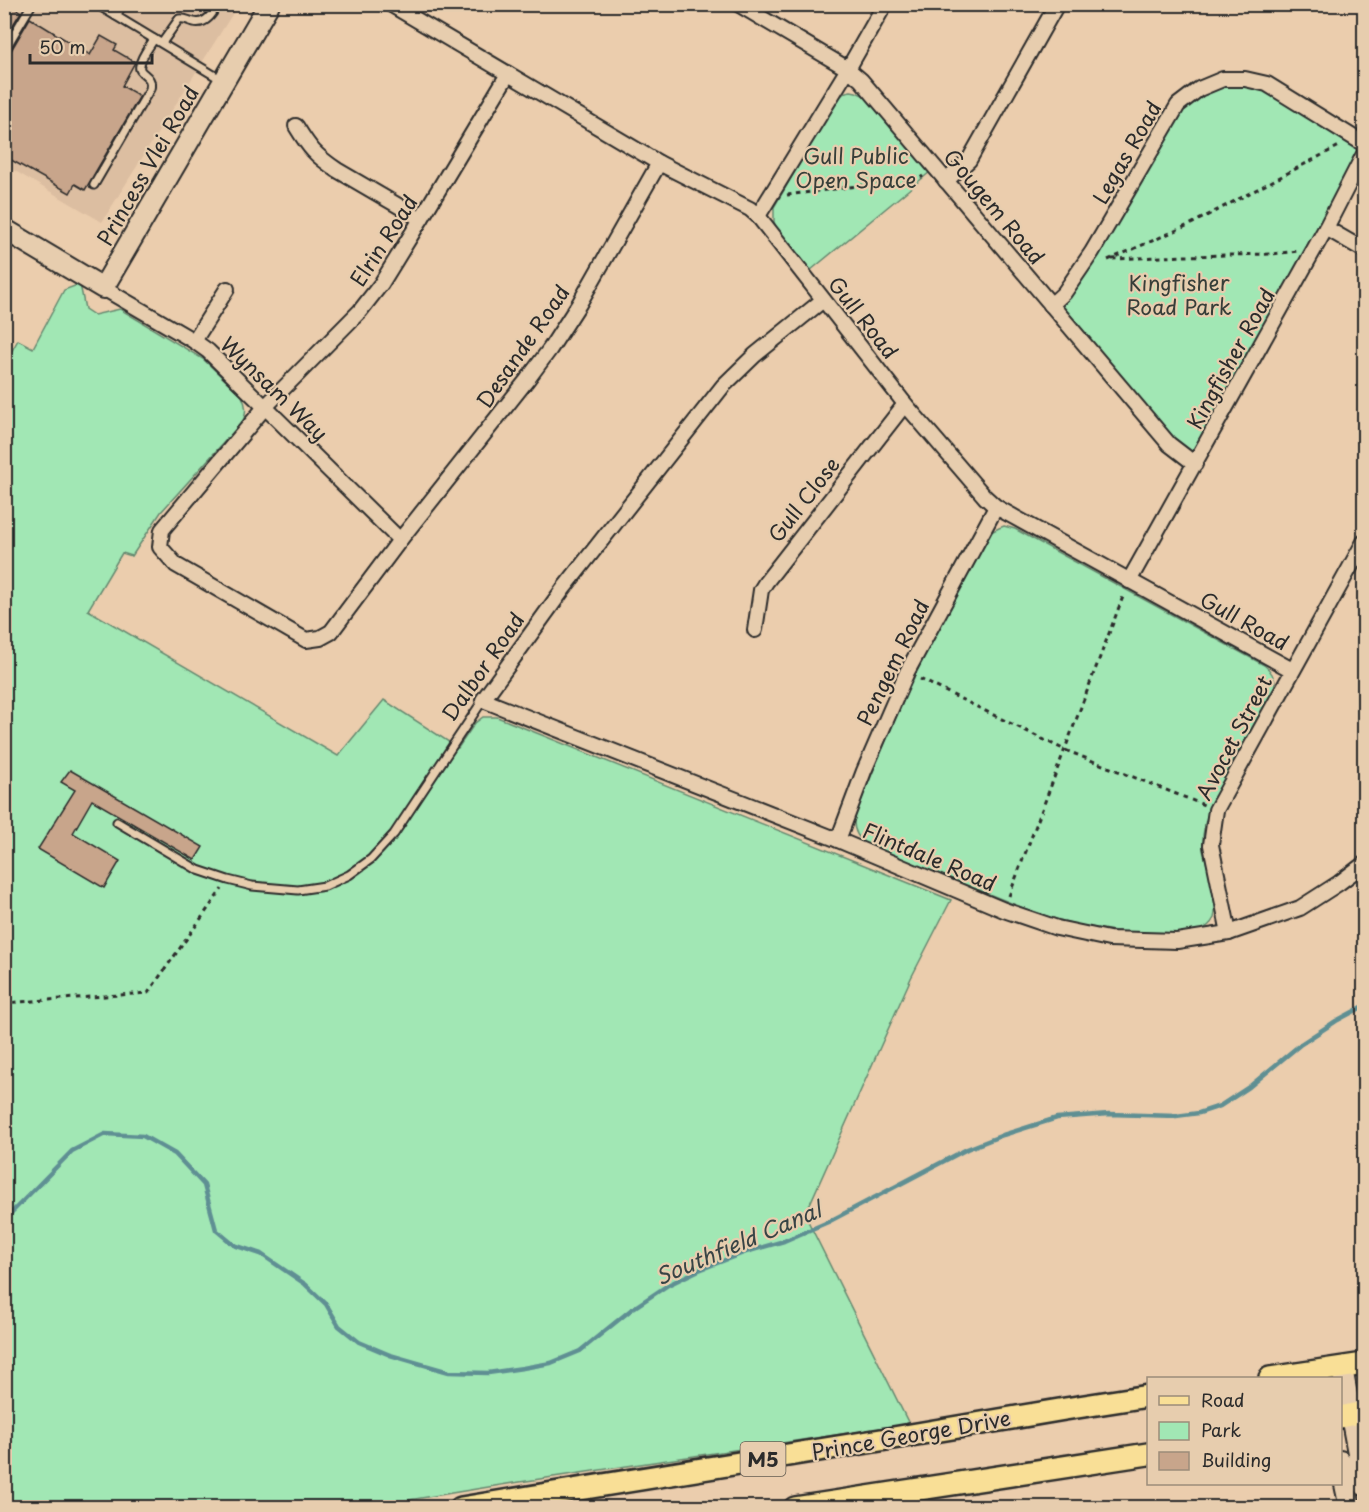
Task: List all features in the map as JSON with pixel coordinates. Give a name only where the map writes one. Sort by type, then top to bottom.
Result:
[{"type":"main road","points":[[1287,1377],[1322,1375],[1342,1368],[1365,1364]]},
{"type":"main road","name":"Prince George Drive","points":[[461,1508],[1147,1396]]},
{"type":"main road","points":[[795,1508],[1147,1454]]},
{"type":"street","name":"Princess Vlei Road","points":[[103,288],[268,4]]},
{"type":"street","name":"Gull Road","points":[[390,4],[659,163],[750,209],[758,216],[905,404],[985,498],[996,507],[1292,670]]},
{"type":"street","name":"Gougem Road","points":[[738,4],[848,69],[861,80],[1169,444],[1195,464]]},
{"type":"street","points":[[758,216],[885,4]]},
{"type":"street","points":[[946,181],[969,160],[1057,4]]},
{"type":"street","name":"Elrin Road","points":[[266,407],[372,297],[508,74]]},
{"type":"street","name":"Legas Road","points":[[1051,305],[1064,293],[1092,252],[1178,105],[1199,89],[1223,79],[1245,79],[1267,84],[1365,144]]},
{"type":"street","points":[[296,126],[311,150],[326,163],[421,219]]},
{"type":"street","name":"Kingfisher Road","points":[[1129,581],[1314,250],[1365,154]]},
{"type":"street","name":"Desande Road","points":[[266,407],[162,530],[160,547],[176,565],[306,639],[320,638],[331,632],[550,349],[579,304],[659,163]]},
{"type":"street","points":[[1326,228],[1365,250]]},
{"type":"street","points":[[4,229],[103,288]]},
{"type":"street","name":"Wynsam Way","points":[[103,288],[195,341],[208,351],[400,540]]},
{"type":"street","points":[[195,341],[227,289]]},
{"type":"street","name":"Dalbor Road","points":[[483,700],[564,588],[723,386],[755,355],[823,300]]},
{"type":"street","name":"Gull Close","points":[[755,630],[761,590],[766,582],[905,404]]},
{"type":"street","name":"Pengem Road","points":[[837,840],[907,672],[996,507]]},
{"type":"street","name":"Avocet Street","points":[[1230,933],[1211,845],[1216,810],[1365,542]]},
{"type":"street","name":"Flintdale Road","points":[[483,700],[837,840],[1004,910],[1057,928],[1109,939],[1177,940],[1230,933],[1300,908],[1365,864]]},
{"type":"street","points":[[1342,1368],[1365,1485]]},
{"type":"street","points":[[1342,1466],[1350,1508]]},
{"type":"lane","points":[[4,51],[33,4]]},
{"type":"lane","points":[[96,4],[223,81]]},
{"type":"lane","points":[[116,16],[123,4]]},
{"type":"lane","points":[[162,43],[179,19],[200,23],[213,14],[218,4]]},
{"type":"lane","points":[[94,185],[150,89],[152,84],[148,76],[139,69],[154,39]]},
{"type":"lane","name":"Dalbor Road","points":[[117,822],[198,870],[228,880],[252,886],[298,890],[325,886],[349,875],[371,859],[394,834],[483,700]]},
{"type":"path","points":[[1108,260],[1191,224],[1340,147],[1349,134]]},
{"type":"path","points":[[773,192],[781,196],[920,178],[931,170],[946,181]]},
{"type":"path","points":[[1092,252],[1108,260],[1186,255],[1271,254],[1314,250]]},
{"type":"path","points":[[1004,910],[1129,581]]},
{"type":"path","points":[[907,672],[1065,750],[1216,810]]},
{"type":"path","points":[[4,1003],[148,993],[228,880]]},
{"type":"shaded area","points":[[5,5],[238,5],[102,222],[5,165]]},
{"type":"green space","name":"Kingfisher Road Park","points":[[1245,79],[1364,144],[1195,464],[1051,305],[1178,105],[1199,89]]},
{"type":"green space","name":"Gull Public Open Space","points":[[851,91],[865,96],[930,172],[811,270],[777,229],[774,222],[774,207],[838,98]]},
{"type":"green space","points":[[80,284],[85,309],[94,315],[120,309],[203,359],[242,396],[246,408],[243,421],[161,512],[132,556],[122,553],[88,610],[338,756],[384,700],[458,748],[475,723],[483,717],[497,717],[951,900],[911,978],[805,1215],[909,1424],[366,1507],[5,1508],[5,363],[18,340],[33,348],[64,290]]},
{"type":"green space","points":[[1004,526],[1015,529],[1264,665],[1273,676],[1275,690],[1211,806],[1205,822],[1203,850],[1212,885],[1215,912],[1213,920],[1205,928],[1184,933],[1139,933],[1069,923],[1036,913],[867,845],[856,833],[854,818],[916,674],[989,533]]},
{"type":"building","points":[[4,4],[21,12],[4,39]]},
{"type":"building","points":[[30,18],[90,55],[101,36],[117,45],[114,50],[135,62],[122,86],[140,96],[85,190],[75,184],[70,193],[4,156],[4,57],[9,54]]},
{"type":"building","points":[[70,770],[203,847],[195,860],[92,800],[73,833],[120,861],[104,888],[38,849],[75,790],[61,782]]},
{"type":"waterway","name":"Southfield Canal","points":[[4,1216],[11,1213],[72,1151],[105,1134],[143,1136],[175,1154],[204,1185],[216,1230],[234,1245],[261,1254],[305,1284],[326,1304],[339,1326],[359,1342],[390,1355],[449,1372],[488,1373],[523,1368],[551,1363],[580,1351],[632,1309],[668,1285],[699,1270],[746,1252],[784,1241],[828,1222],[967,1149],[1003,1135],[1057,1118],[1109,1114],[1176,1116],[1199,1113],[1220,1106],[1249,1087],[1301,1044],[1364,1006]]}]
